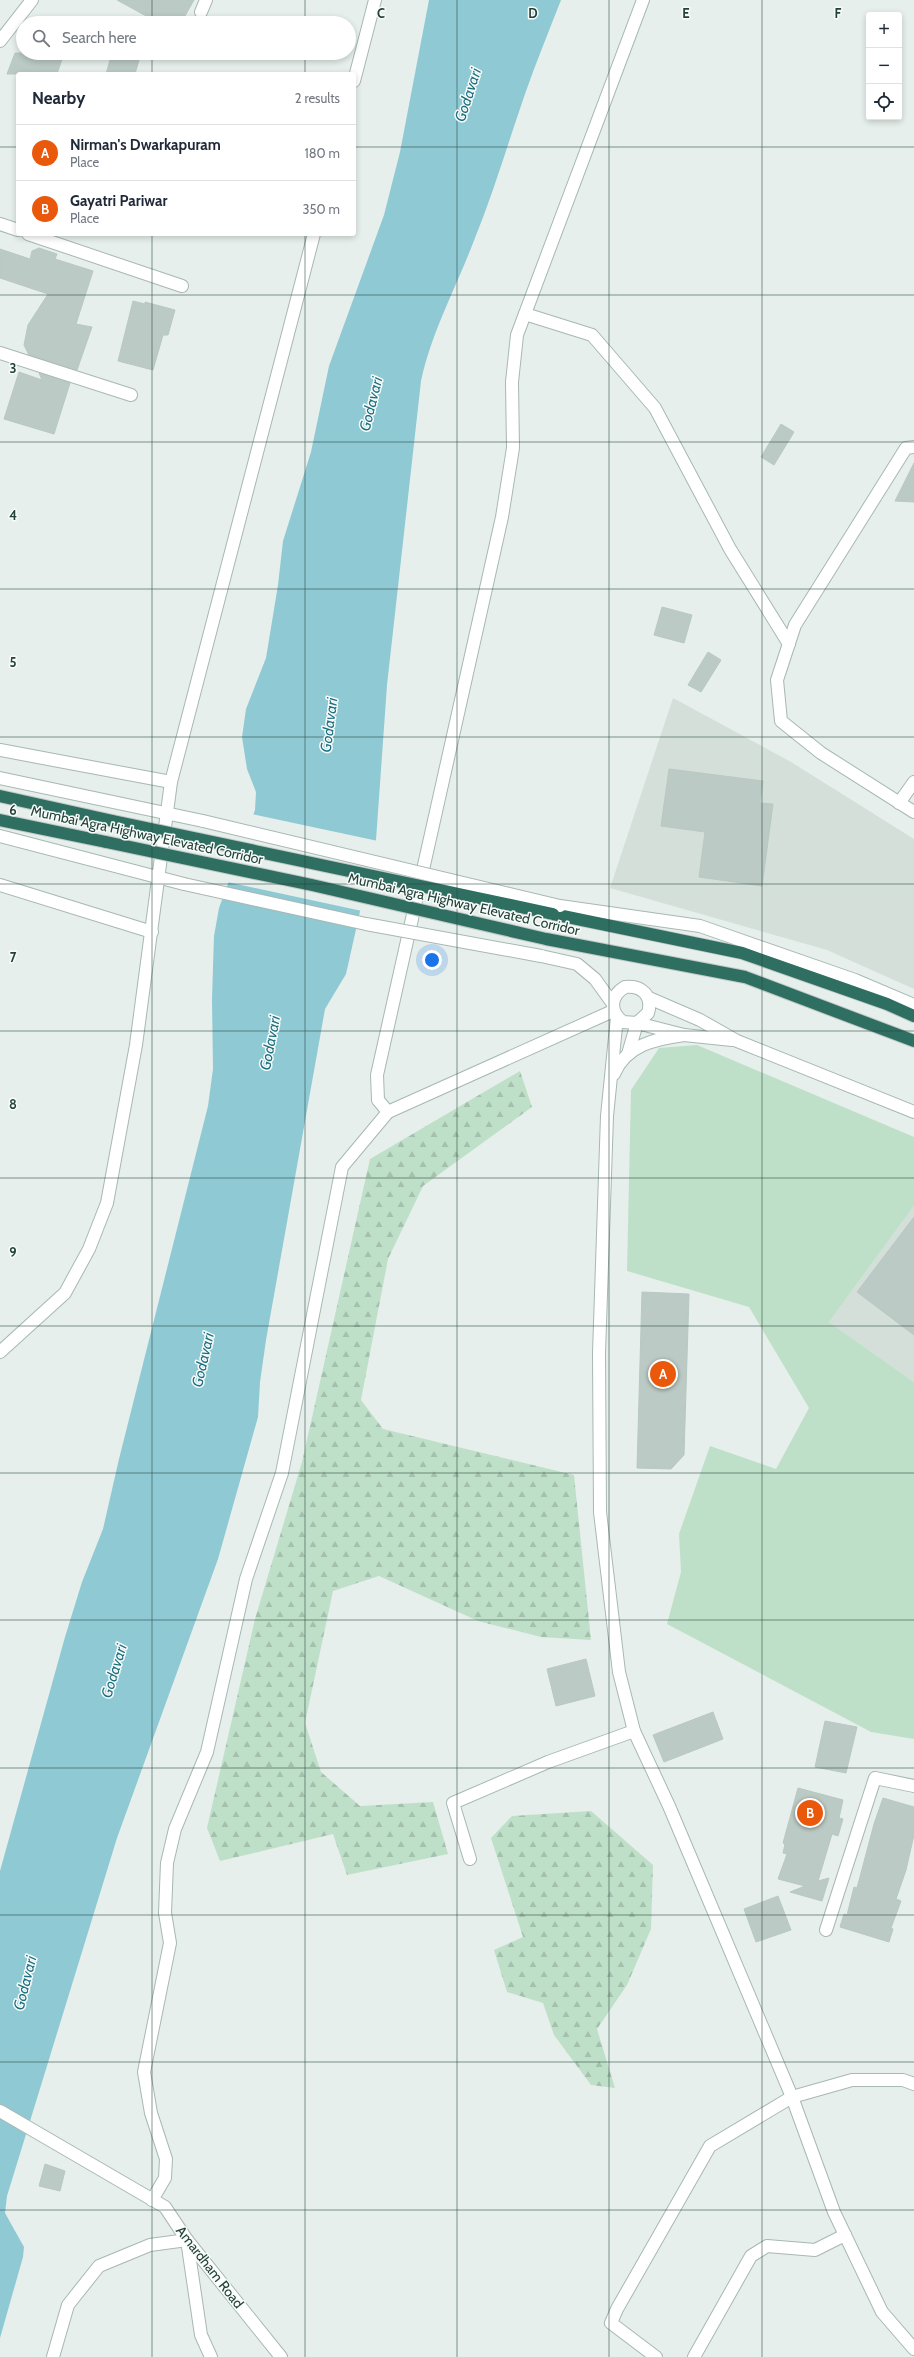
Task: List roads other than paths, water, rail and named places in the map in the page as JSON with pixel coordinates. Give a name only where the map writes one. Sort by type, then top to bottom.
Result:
[{"type":"highway","name":"Mumbai Agra Highway Elevated Corridor","points":[[0,796],[742,953],[887,1004],[914,1016]]},
{"type":"highway","name":"Mumbai Agra Highway Elevated Corridor","points":[[0,820],[312,885],[546,939],[745,978],[914,1041]]},
{"type":"street","points":[[201,12],[206,0]]},
{"type":"street","points":[[356,73],[375,0]]},
{"type":"street","points":[[388,1112],[378,1100],[377,1075],[502,517],[512,448],[512,382],[517,335],[643,0]]},
{"type":"street","points":[[18,16],[30,1]]},
{"type":"street","points":[[0,40],[16,19]]},
{"type":"street","points":[[0,224],[16,229]]},
{"type":"street","points":[[34,236],[182,286]]},
{"type":"street","points":[[0,1352],[65,1293],[89,1249],[107,1203],[136,1045],[168,815],[171,782],[313,236]]},
{"type":"street","points":[[525,314],[592,334],[655,408],[730,549],[788,644]]},
{"type":"street","points":[[0,353],[131,395]]},
{"type":"street","points":[[914,447],[906,448],[795,625],[777,680],[781,721],[821,753],[914,812]]},
{"type":"street","points":[[0,750],[171,782]]},
{"type":"street","points":[[0,778],[168,815],[203,821],[560,906],[700,926],[855,980],[914,1005]]},
{"type":"street","points":[[899,803],[914,782]]},
{"type":"street","points":[[0,836],[184,884],[366,924],[577,964],[596,980],[614,1011],[623,1022],[637,1023],[684,1035],[737,1041]]},
{"type":"street","points":[[0,885],[152,932]]},
{"type":"street","points":[[628,1054],[637,1023],[648,1013],[649,998],[646,992],[639,988],[625,987],[614,997],[599,1353],[600,1512],[619,1672],[634,1730],[669,1806],[792,2097],[834,2212],[882,2312],[914,2349]]},
{"type":"street","points":[[649,998],[700,1020],[737,1041],[914,1112]]},
{"type":"street","points":[[152,2200],[164,2178],[166,2159],[151,2113],[144,2072],[170,1943],[165,1913],[169,1856],[175,1829],[207,1752],[246,1579],[282,1473],[342,1167],[388,1112],[614,1011]]},
{"type":"street","points":[[610,1082],[618,1063],[628,1054],[655,1039],[684,1035]]},
{"type":"street","points":[[470,1859],[453,1803],[548,1762],[634,1730]]},
{"type":"street","points":[[826,1930],[875,1778],[914,1786]]},
{"type":"street","points":[[656,2357],[611,2323],[617,2309],[710,2146],[792,2097],[852,2080],[903,2080],[914,2084]]},
{"type":"street","name":"Amardham Road","points":[[0,2111],[165,2207],[187,2240],[281,2357]]},
{"type":"street","points":[[694,2357],[751,2256],[767,2246],[815,2250],[845,2235]]},
{"type":"street","points":[[53,2357],[68,2305],[99,2266],[150,2246],[187,2240],[201,2335],[211,2357]]},
{"type":"water","name":"Godavari","points":[[429,0],[561,0],[529,82],[480,225],[431,345],[421,381],[387,685],[376,840],[346,974],[325,1009],[266,1340],[260,1382],[258,1417],[218,1559],[117,1838],[7,2196],[5,2213],[24,2247],[23,2257],[0,2338],[0,1871],[65,1637],[82,1582],[103,1529],[119,1459],[208,1106],[213,1069],[212,999],[214,936],[219,908],[255,810],[256,792],[247,769],[242,737],[246,709],[266,658],[278,585],[283,541],[311,452],[329,366],[384,215],[400,152]]},
{"type":"place","name":"Nirman's Dwarkapuram","points":[[663,1374]]},
{"type":"place","name":"Gayatri Pariwar","points":[[810,1813]]}]
